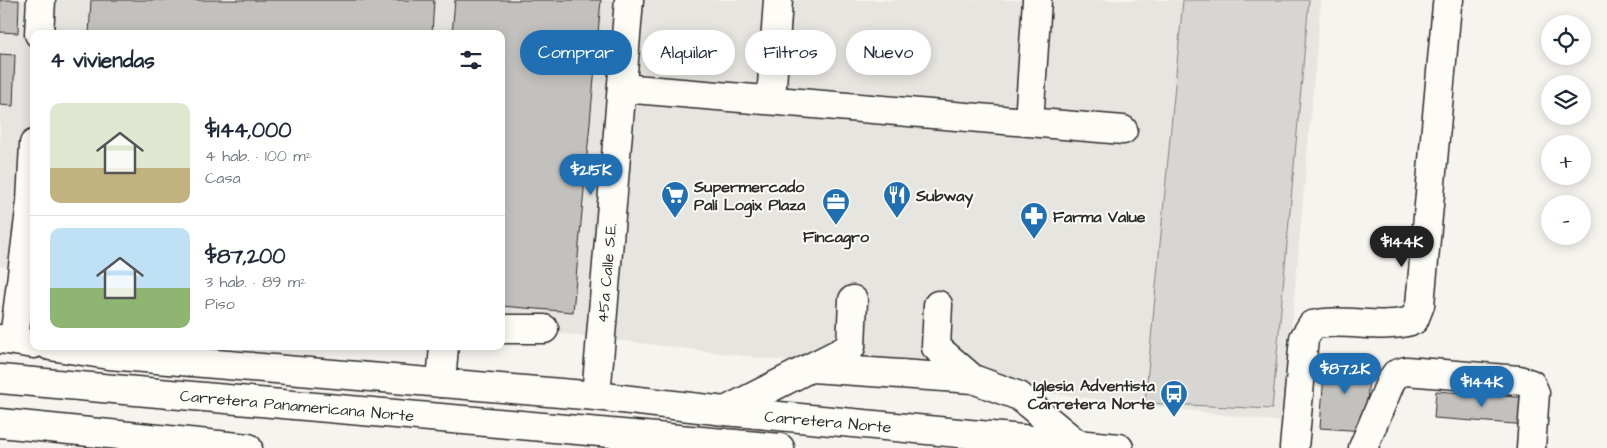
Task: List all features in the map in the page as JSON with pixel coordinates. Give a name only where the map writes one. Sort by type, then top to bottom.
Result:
[{"type":"main road","points":[[39,30],[41,0]]},
{"type":"main road","name":"45a Calle S.E.","points":[[596,396],[629,0]]},
{"type":"main road","points":[[771,100],[778,0]]},
{"type":"main road","points":[[1029,122],[1037,0]]},
{"type":"main road","points":[[1294,448],[1304,338],[1312,326],[1327,322],[1398,326],[1414,320],[1420,305],[1447,5],[1449,0]]},
{"type":"main road","points":[[622,88],[1123,130]]},
{"type":"main road","points":[[16,336],[30,211]]},
{"type":"main road","points":[[725,411],[851,347],[853,300]]},
{"type":"main road","points":[[938,305],[936,347],[973,379]]},
{"type":"main road","points":[[505,329],[544,329]]},
{"type":"main road","name":"Carretera Panamericana Norte","points":[[76,350],[109,355],[596,396]]},
{"type":"main road","points":[[89,350],[109,355]]},
{"type":"main road","points":[[442,383],[444,350]]},
{"type":"main road","points":[[812,368],[973,379],[1019,396],[1077,444]]},
{"type":"main road","points":[[1363,448],[1391,381],[1396,374],[1406,371],[1519,380],[1530,384],[1535,393],[1531,448]]},
{"type":"main road","name":"Carretera Panamericana Norte","points":[[0,379],[594,439]]},
{"type":"main road","name":"Carretera Norte","points":[[596,396],[725,411],[1119,448]]},
{"type":"main road","points":[[17,432],[73,438],[248,448]]},
{"type":"main road","name":"Carretera Norte","points":[[594,439],[780,448]]},
{"type":"shaded area","points":[[0,0],[1321,0],[1283,422],[505,326],[505,30],[30,30],[30,269],[0,266]]},
{"type":"shaded area","points":[[1183,0],[1309,0],[1272,409],[1145,403]]},
{"type":"building","points":[[0,0],[19,0],[18,33],[0,32]]},
{"type":"building","points":[[91,0],[434,0],[432,30],[89,30]]},
{"type":"building","points":[[455,0],[601,0],[598,30],[520,30],[520,75],[594,75],[573,312],[505,306],[505,30],[452,30]]},
{"type":"building","points":[[0,54],[15,55],[13,106],[0,105]]},
{"type":"building","points":[[1325,359],[1370,362],[1365,431],[1320,428]]},
{"type":"building","points":[[1436,391],[1530,398],[1528,425],[1434,418]]},
{"type":"place","name":"Supermercado Palí Logix Plaza","points":[[675,219]]},
{"type":"place","name":"Subway","points":[[897,219]]},
{"type":"place","name":"Fincagro","points":[[836,226]]},
{"type":"place","name":"Farma Value","points":[[1034,240]]},
{"type":"place","name":"Iglesia Adventista Carretera Norte","points":[[1174,418]]}]
